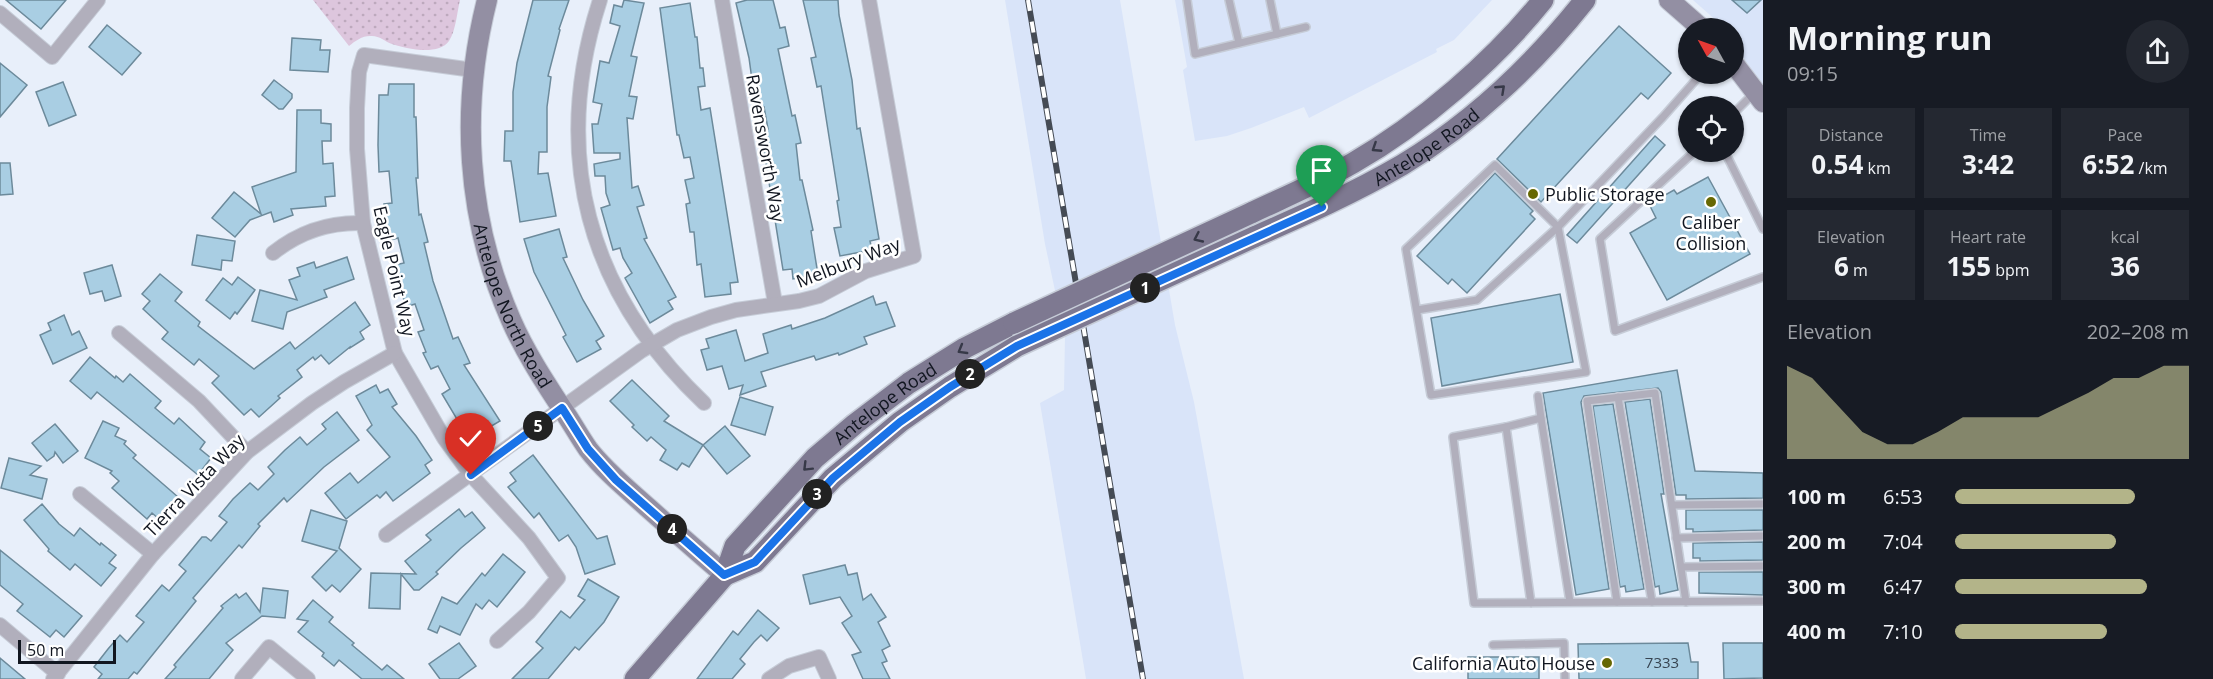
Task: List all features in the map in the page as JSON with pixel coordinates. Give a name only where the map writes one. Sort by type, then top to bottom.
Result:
[{"type":"main road","name":"Antelope North Road","points":[[487,0],[473,70],[470,110],[472,177],[478,218],[498,289],[522,343],[542,379],[588,449],[616,480],[724,575]]},
{"type":"main road","name":"Antelope Road","points":[[635,679],[724,575],[735,546],[815,458],[909,383],[946,359],[1014,323],[1314,184],[1388,141],[1473,73],[1543,0]]},
{"type":"main road","name":"Antelope Road","points":[[724,575],[755,562],[833,478],[900,422],[950,387],[1017,346],[1368,184],[1430,146],[1518,73],[1565,25],[1585,0]]},
{"type":"main road","points":[[1669,0],[1690,18]]},
{"type":"main road","points":[[1744,76],[1760,96]]},
{"type":"street","points":[[0,14],[52,57],[98,0]]},
{"type":"street","points":[[600,0],[582,69],[578,107],[581,171],[586,203],[604,264],[621,299],[650,345],[680,381],[704,404]]},
{"type":"street","name":"Ravensworth Way","points":[[722,0],[775,303]]},
{"type":"street","name":"Melbury Way","points":[[386,535],[650,345],[677,330],[736,310],[819,296],[866,271],[914,256],[869,0]]},
{"type":"street","name":"Eagle Point Way","points":[[473,70],[364,55],[358,72],[358,159],[363,223],[395,354],[444,438],[471,475],[529,538],[558,578],[530,612],[497,640]]},
{"type":"street","points":[[273,253],[287,242],[317,228],[363,223]]},
{"type":"street","points":[[119,333],[199,402],[247,452]]},
{"type":"street","name":"Tierra Vista Way","points":[[55,676],[153,554],[247,452],[312,403],[344,382],[395,354]]},
{"type":"street","points":[[81,494],[153,554]]},
{"type":"street","points":[[0,625],[55,676]]},
{"type":"street","points":[[242,679],[269,647],[308,679]]},
{"type":"street","points":[[769,679],[789,666],[819,657],[829,679]]},
{"type":"lane","points":[[1187,0],[1195,54],[1306,27]]},
{"type":"lane","points":[[1230,0],[1239,43]]},
{"type":"lane","points":[[1270,0],[1277,34]]},
{"type":"lane","points":[[1417,310],[1477,300],[1558,227],[1692,84]]},
{"type":"lane","points":[[1744,106],[1760,96]]},
{"type":"lane","points":[[1683,162],[1600,239],[1615,331],[1763,277]]},
{"type":"lane","points":[[1730,162],[1763,229]]},
{"type":"lane","points":[[1495,165],[1558,227],[1586,372],[1431,395],[1406,249],[1495,165]]},
{"type":"lane","points":[[1617,602],[1587,401],[1655,393],[1686,602]]},
{"type":"lane","points":[[1538,396],[1570,602]]},
{"type":"lane","points":[[1618,397],[1652,602]]},
{"type":"lane","points":[[1541,418],[1454,438],[1474,603],[1763,601]]},
{"type":"lane","points":[[1506,427],[1531,603]]},
{"type":"lane","points":[[1672,505],[1763,504]]},
{"type":"lane","points":[[1677,538],[1763,536]]},
{"type":"lane","points":[[1681,567],[1763,566]]},
{"type":"lane","points":[[1493,645],[1564,643],[1565,679]]},
{"type":"shaded area","points":[[313,0],[460,0],[455,26],[449,41],[438,48],[422,50],[398,46],[373,36],[361,38],[349,46]]},
{"type":"shaded area","points":[[1005,0],[1120,0],[1175,325],[1194,402],[1244,679],[1086,679],[1040,403],[1064,390],[1065,337],[1045,244]]},
{"type":"shaded area","points":[[1175,0],[1492,0],[1454,40],[1436,49],[1437,52],[1309,118],[1304,107],[1227,136],[1195,141],[1183,70],[1187,67]]},
{"type":"shaded area","points":[[1693,0],[1763,0],[1763,85],[1744,59],[1744,18],[1713,18]]},
{"type":"building","points":[[6,0],[66,0],[41,29]]},
{"type":"building","points":[[533,0],[569,0],[559,29],[548,76],[551,77],[547,107],[547,152],[539,152],[538,174],[548,173],[556,216],[520,222],[511,161],[504,161],[505,131],[513,131],[513,92],[517,63]]},
{"type":"building","points":[[624,0],[644,3],[631,56],[637,57],[629,96],[637,97],[633,119],[627,118],[632,188],[638,186],[644,205],[637,207],[647,238],[644,239],[676,297],[668,301],[673,309],[650,323],[625,278],[632,273],[620,248],[613,250],[601,208],[610,205],[606,193],[605,176],[595,176],[594,164],[620,159],[620,153],[594,153],[592,124],[598,124],[602,104],[593,102],[600,61],[609,63],[620,26],[610,23],[614,5],[622,7]]},
{"type":"building","points":[[747,0],[773,0],[780,28],[785,27],[789,46],[778,49],[792,116],[795,115],[801,143],[796,144],[800,180],[802,180],[813,230],[811,231],[818,275],[793,279],[792,269],[783,270],[759,131],[768,129],[764,107],[756,109],[749,58],[736,3]]},
{"type":"building","points":[[803,0],[838,0],[852,80],[857,129],[860,128],[879,239],[870,241],[872,250],[840,256],[834,228],[841,227],[837,201],[839,200],[821,86],[817,87],[811,58],[816,57]]},
{"type":"building","points":[[1732,0],[1761,0],[1747,13]]},
{"type":"building","points":[[690,3],[705,86],[698,87],[701,110],[710,108],[738,282],[730,283],[731,294],[705,297],[701,264],[697,265],[694,232],[690,232],[686,204],[690,203],[685,180],[694,178],[690,157],[684,158],[679,135],[677,135],[660,8]]},
{"type":"building","points":[[107,25],[141,53],[122,75],[89,47]]},
{"type":"building","points":[[1619,26],[1671,73],[1648,99],[1641,93],[1541,202],[1497,159]]},
{"type":"building","points":[[292,38],[321,40],[320,50],[330,50],[328,72],[290,70]]},
{"type":"building","points":[[0,63],[27,85],[0,117]]},
{"type":"building","points":[[274,80],[292,94],[292,98],[283,109],[279,109],[262,95]]},
{"type":"building","points":[[63,82],[76,115],[49,126],[36,92]]},
{"type":"building","points":[[389,84],[414,84],[419,215],[421,214],[428,242],[424,243],[433,281],[453,339],[458,337],[470,363],[464,365],[500,421],[478,434],[473,426],[464,431],[442,394],[450,389],[438,366],[431,369],[423,353],[426,352],[418,332],[424,330],[415,304],[406,307],[399,283],[395,265],[404,263],[398,238],[390,240],[385,223],[384,204],[392,203],[389,171],[379,172],[379,95],[388,95]]},
{"type":"building","points":[[297,110],[321,110],[321,123],[331,124],[331,141],[322,141],[323,164],[333,163],[335,196],[325,197],[326,206],[291,209],[293,215],[274,222],[271,212],[250,220],[235,237],[212,218],[234,192],[261,214],[252,187],[296,172]]},
{"type":"building","points":[[1655,136],[1665,145],[1577,243],[1567,235]]},
{"type":"building","points":[[0,163],[10,163],[13,194],[0,195]]},
{"type":"building","points":[[1495,173],[1533,211],[1530,214],[1535,219],[1467,293],[1452,279],[1448,284],[1417,256]]},
{"type":"building","points":[[1708,177],[1750,254],[1667,300],[1630,233],[1656,218],[1649,204],[1674,190],[1677,194]]},
{"type":"building","points":[[559,229],[567,257],[563,258],[583,300],[604,336],[596,341],[601,349],[577,362],[563,337],[566,335],[534,272],[524,239]]},
{"type":"building","points":[[197,235],[235,241],[232,261],[222,260],[221,270],[192,265]]},
{"type":"building","points":[[347,257],[354,279],[324,290],[327,297],[287,312],[283,329],[252,321],[260,290],[297,300],[289,280],[300,276],[297,268],[314,262],[316,268]]},
{"type":"building","points":[[112,265],[121,296],[105,301],[102,291],[90,294],[84,273]]},
{"type":"building","points":[[160,274],[182,292],[175,301],[200,322],[198,326],[254,369],[290,342],[295,349],[355,302],[370,325],[360,332],[364,339],[329,364],[321,355],[315,360],[313,357],[297,370],[302,377],[278,396],[280,398],[259,417],[251,409],[244,415],[212,383],[219,376],[199,359],[194,365],[162,339],[168,332],[143,309],[150,301],[142,294]]},
{"type":"building","points":[[238,277],[255,290],[237,314],[235,312],[230,319],[206,300],[223,278],[232,285]]},
{"type":"building","points":[[1560,294],[1573,362],[1442,386],[1431,318]]},
{"type":"building","points":[[873,296],[876,305],[886,302],[895,326],[864,337],[867,344],[839,355],[838,353],[816,360],[814,356],[761,372],[766,386],[740,395],[743,385],[729,389],[722,366],[707,370],[701,350],[709,348],[706,339],[736,330],[745,361],[768,353],[763,334],[791,325],[792,329],[825,318]]},
{"type":"building","points":[[64,315],[72,335],[79,331],[87,348],[53,364],[40,335],[51,330],[48,323]]},
{"type":"building","points":[[90,357],[123,382],[130,374],[161,401],[155,408],[174,424],[179,418],[205,442],[200,449],[211,458],[198,475],[97,392],[91,399],[70,381]]},
{"type":"building","points":[[1677,370],[1695,471],[1763,473],[1763,498],[1686,499],[1686,495],[1676,495],[1661,392],[1658,388],[1584,396],[1581,402],[1609,589],[1576,595],[1543,393]]},
{"type":"building","points":[[632,380],[669,416],[664,421],[703,445],[689,467],[682,463],[677,470],[660,460],[666,450],[651,437],[647,441],[610,401]]},
{"type":"building","points":[[376,385],[380,393],[388,389],[397,404],[392,407],[432,460],[425,465],[430,473],[393,501],[386,492],[380,498],[377,495],[346,519],[325,493],[350,473],[358,483],[390,457],[367,430],[372,425],[356,396]]},
{"type":"building","points":[[740,397],[773,407],[765,435],[731,425]]},
{"type":"building","points":[[1650,399],[1664,494],[1661,494],[1678,590],[1660,594],[1659,586],[1655,587],[1625,402]]},
{"type":"building","points":[[1613,404],[1644,589],[1626,592],[1625,586],[1620,587],[1593,406]]},
{"type":"building","points":[[337,412],[359,440],[324,467],[287,502],[284,498],[258,524],[260,526],[242,548],[239,545],[193,598],[196,601],[137,674],[134,672],[128,679],[98,679],[102,674],[94,667],[120,635],[127,642],[144,622],[136,616],[162,585],[169,591],[186,571],[179,565],[202,537],[211,541],[227,522],[219,516],[233,499],[250,483],[258,490],[274,474],[268,467],[285,450],[300,437],[307,445],[326,429],[322,424]]},
{"type":"building","points":[[103,421],[119,428],[115,436],[126,441],[124,444],[136,455],[133,458],[178,497],[159,519],[152,513],[147,519],[112,488],[119,481],[110,473],[112,471],[85,458]]},
{"type":"building","points":[[55,424],[78,451],[63,463],[55,452],[54,456],[47,461],[32,443]]},
{"type":"building","points":[[725,426],[750,456],[727,474],[703,445]]},
{"type":"building","points":[[533,455],[597,539],[607,536],[615,564],[585,574],[576,547],[568,535],[559,541],[539,513],[534,518],[508,487],[516,481],[510,473]]},
{"type":"building","points":[[9,458],[41,466],[30,475],[47,479],[42,499],[1,488]]},
{"type":"building","points":[[42,504],[59,524],[74,536],[80,528],[116,555],[109,563],[116,568],[101,586],[75,564],[70,570],[48,551],[49,549],[24,520]]},
{"type":"building","points":[[459,509],[465,517],[472,512],[485,528],[461,548],[436,572],[438,574],[419,590],[414,590],[401,574],[400,609],[369,608],[371,573],[416,574],[405,561],[431,540],[426,535]]},
{"type":"building","points":[[311,510],[347,521],[339,548],[361,569],[340,592],[332,585],[326,591],[312,577],[337,551],[302,541]]},
{"type":"building","points":[[1686,510],[1763,510],[1763,530],[1693,532],[1693,529],[1686,529]]},
{"type":"building","points":[[1763,542],[1763,560],[1700,561],[1700,558],[1693,558],[1693,543]]},
{"type":"building","points":[[0,550],[82,616],[64,637],[56,630],[50,637],[17,611],[23,604],[0,585]]},
{"type":"building","points":[[503,554],[525,572],[497,607],[489,600],[482,609],[476,604],[460,635],[440,626],[437,633],[428,629],[442,597],[457,604],[482,573],[485,576]]},
{"type":"building","points":[[845,565],[848,575],[857,573],[863,600],[871,594],[886,617],[878,622],[890,646],[882,650],[887,661],[882,663],[890,679],[863,679],[852,655],[861,652],[842,623],[852,616],[840,597],[810,604],[803,575]]},
{"type":"building","points":[[1699,572],[1763,572],[1763,595],[1699,593]]},
{"type":"building","points":[[588,579],[619,597],[604,622],[579,650],[575,647],[548,679],[512,679],[543,648],[536,642],[561,611],[570,618],[585,600],[578,596]]},
{"type":"building","points":[[263,588],[288,591],[285,618],[262,616],[226,643],[233,650],[209,679],[165,679],[176,667],[174,665],[223,608],[221,606],[236,594],[239,598],[246,593],[260,612]]},
{"type":"building","points":[[313,600],[333,617],[329,622],[354,643],[352,645],[382,670],[387,665],[404,679],[362,679],[339,660],[334,666],[322,656],[324,653],[298,632],[308,621],[297,619]]},
{"type":"building","points":[[758,610],[779,628],[767,641],[761,635],[754,642],[740,659],[745,664],[732,679],[697,679],[733,631],[738,635]]},
{"type":"building","points":[[459,643],[476,666],[458,679],[440,679],[429,664]]},
{"type":"building","points":[[1688,643],[1691,662],[1698,662],[1698,679],[1579,679],[1578,644]]},
{"type":"building","points":[[1723,643],[1763,643],[1763,678],[1724,679]]},
{"type":"building","points":[[1468,657],[1539,657],[1539,679],[1468,679]]},
{"type":"building","points":[[0,658],[25,679],[0,679]]},
{"type":"railway","points":[[1028,0],[1143,679]]},
{"type":"place","name":"Public Storage","points":[[1533,194]]},
{"type":"place","name":"Caliber Collision","points":[[1711,202]]},
{"type":"place","name":"California Auto House","points":[[1607,663]]},
{"type":"route","points":[[471,475],[562,408],[588,449],[616,480],[724,575],[755,562],[833,478],[900,422],[976,370],[1017,346],[1322,207]]}]
